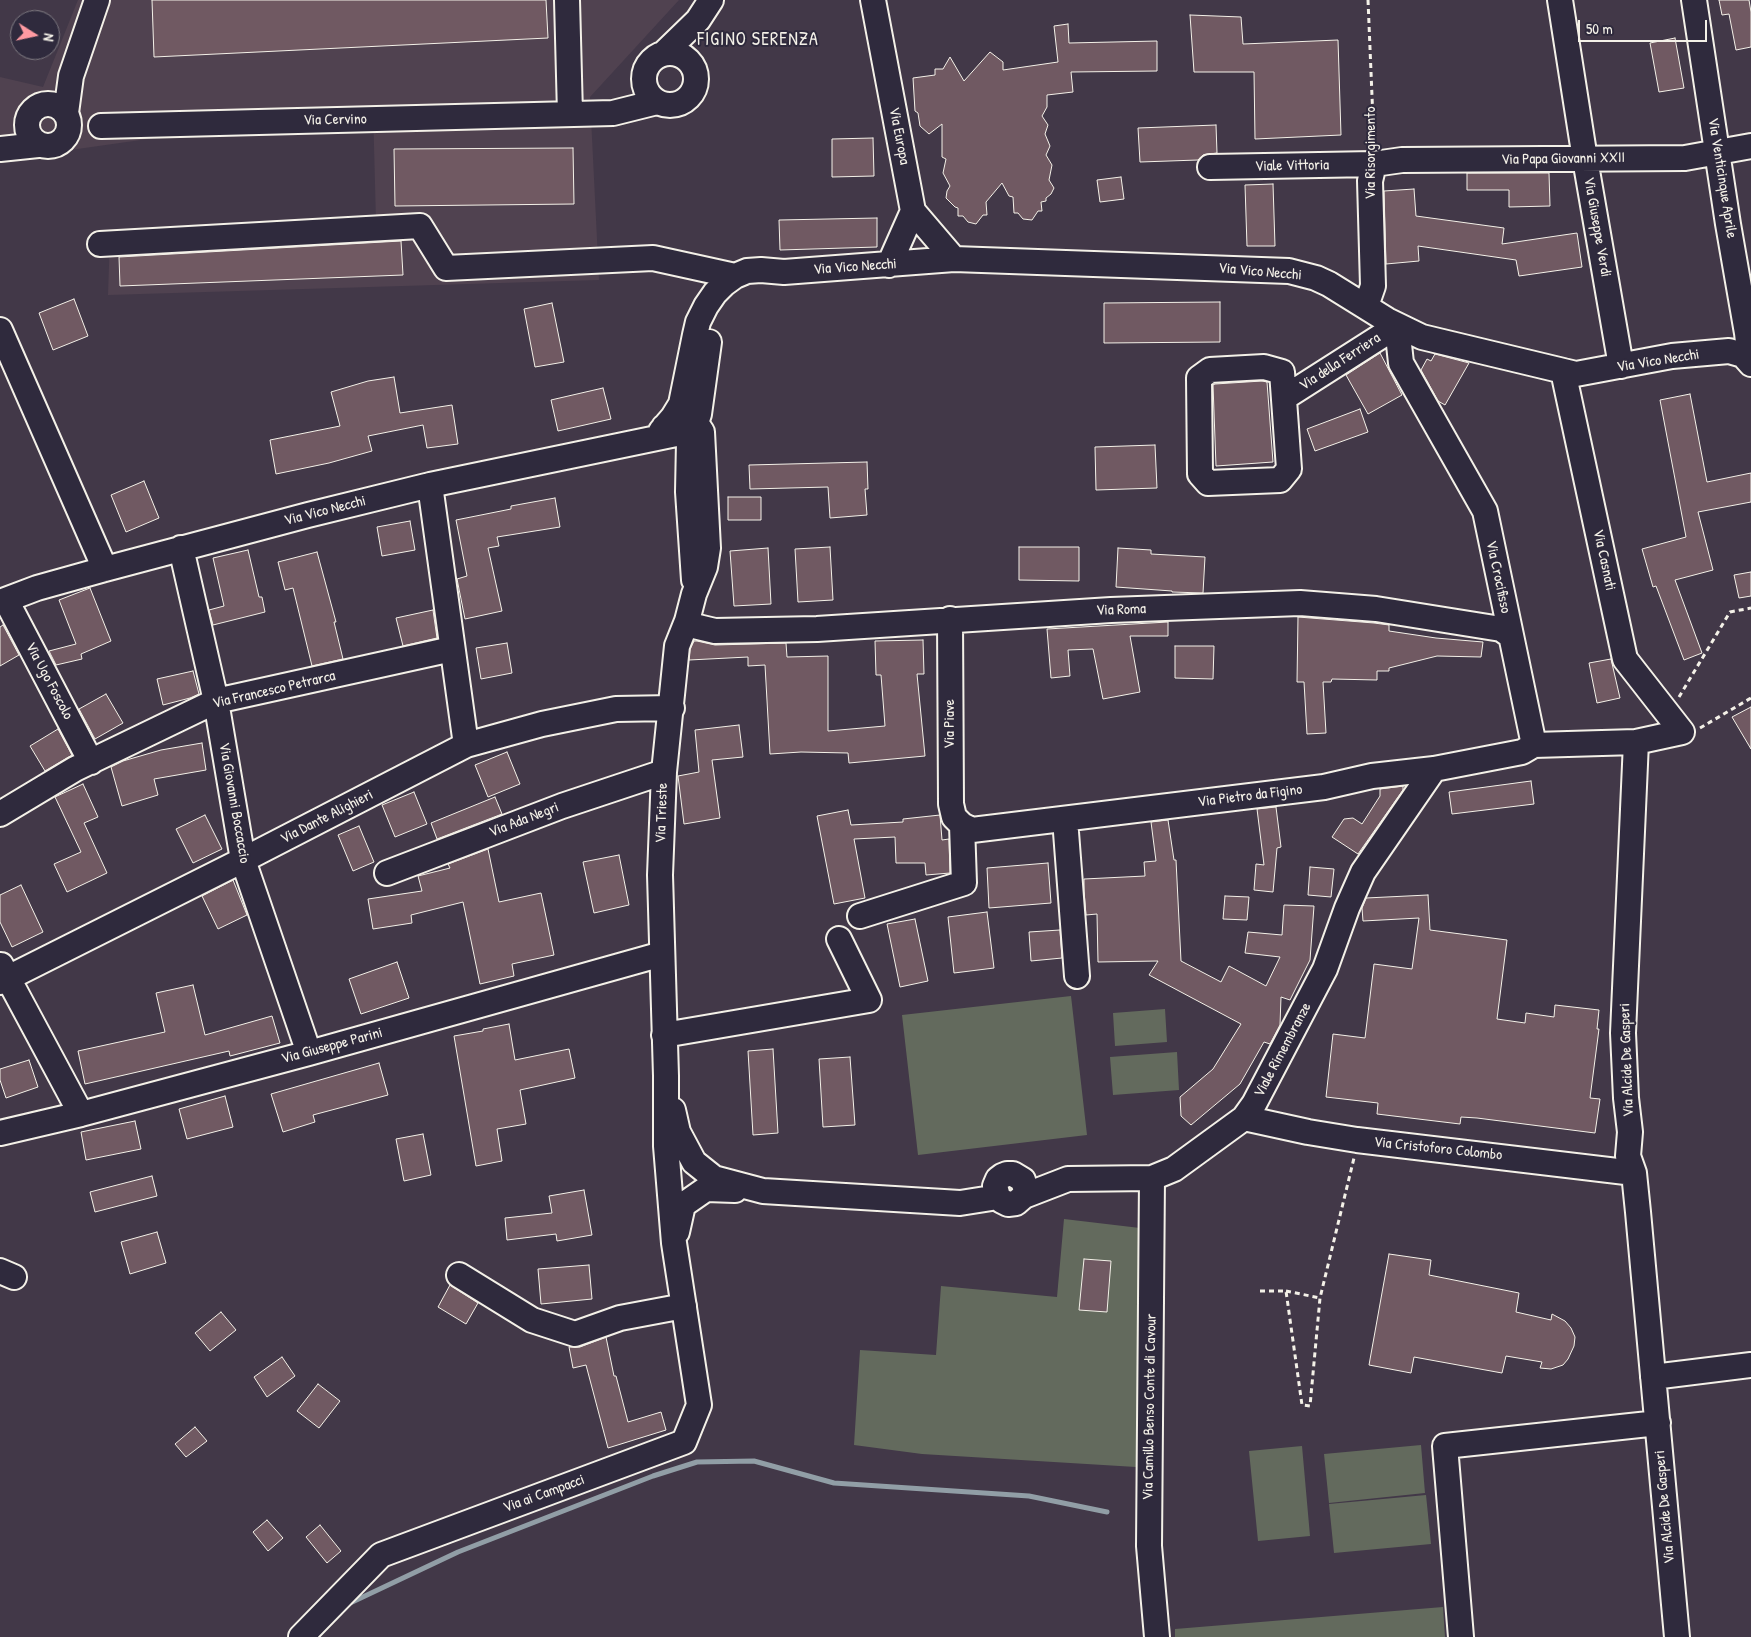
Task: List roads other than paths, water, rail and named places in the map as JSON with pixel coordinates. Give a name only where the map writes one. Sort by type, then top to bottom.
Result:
[{"type":"street","points":[[0,148],[38,145],[49,147],[61,143],[71,76],[97,0]]},
{"type":"street","points":[[567,0],[570,114]]},
{"type":"street","name":"Via Cervino","points":[[613,113],[644,77],[647,66],[655,57],[666,52],[698,20],[711,0]]},
{"type":"street","name":"Via Europa","points":[[873,0],[913,211],[954,259]]},
{"type":"street","name":"Via Giuseppe Verdi","points":[[1560,0],[1585,158],[1622,366]]},
{"type":"street","name":"Via Venticinque Aprile","points":[[1694,0],[1728,224],[1748,332],[1747,359]]},
{"type":"street","name":"Via Cervino","points":[[64,119],[101,126],[613,113],[657,102],[673,105],[689,98],[697,83],[692,63],[698,20]]},
{"type":"street","points":[[666,52],[674,52],[685,56],[692,63]]},
{"type":"street","points":[[644,77],[648,94],[657,102]]},
{"type":"street","points":[[0,148],[27,122],[31,112],[44,104],[64,119]]},
{"type":"street","points":[[27,122],[28,132],[38,145]]},
{"type":"street","name":"Via Papa Giovanni XXII","points":[[1374,164],[1402,160],[1685,158],[1751,146]]},
{"type":"street","name":"Viale Vittoria","points":[[1210,167],[1374,164]]},
{"type":"street","name":"Via Risorgimento","points":[[1366,306],[1373,286],[1370,181],[1374,164]]},
{"type":"street","points":[[890,265],[913,211]]},
{"type":"street","points":[[100,244],[420,226],[446,268],[653,258],[735,276]]},
{"type":"street","name":"Via Vico Necchi","points":[[659,433],[681,404],[698,322],[706,306],[715,293],[735,276],[746,271],[784,272],[954,259],[1289,271],[1316,278],[1397,326],[1422,337],[1576,374],[1672,356],[1729,351],[1747,359]]},
{"type":"street","name":"Via Vico Necchi","points":[[3,601],[37,588],[181,548],[430,485],[659,433],[681,433],[699,414],[709,338],[726,303],[742,289],[784,272]]},
{"type":"street","name":"Via della Ferriera","points":[[1284,398],[1397,326]]},
{"type":"street","name":"Via Crocifisso","points":[[1397,326],[1401,363],[1485,511],[1534,745]]},
{"type":"street","points":[[0,330],[104,569]]},
{"type":"street","name":"Via Vico Necchi","points":[[691,357],[694,378],[691,424]]},
{"type":"street","name":"Via della Ferriera","points":[[1264,367],[1282,372],[1284,398],[1289,469],[1280,480],[1208,484],[1200,474],[1199,378],[1210,370],[1264,367]]},
{"type":"street","name":"Via Casnati","points":[[1563,371],[1625,659],[1675,723],[1636,742]]},
{"type":"street","name":"Via Trieste","points":[[666,1076],[660,875],[664,772],[678,646],[705,568],[708,548],[704,439],[702,432],[691,424]]},
{"type":"street","points":[[430,485],[466,745]]},
{"type":"street","name":"Via Giovanni Boccaccio","points":[[181,548],[216,701],[243,860],[309,1053]]},
{"type":"street","name":"Via Ugo Foscolo","points":[[3,601],[91,762]]},
{"type":"street","name":"Via Roma","points":[[690,607],[694,626],[715,631],[728,631],[817,629],[1111,610],[1300,603],[1386,610],[1501,629],[1511,636]]},
{"type":"street","name":"Via Piave","points":[[860,916],[964,883],[962,825],[954,817],[950,796],[950,619]]},
{"type":"street","name":"Via Francesco Petrarca","points":[[0,814],[91,762],[216,701],[452,649]]},
{"type":"street","name":"Via Dante Alighieri","points":[[3,974],[243,860],[466,745],[542,724],[616,709],[672,708]]},
{"type":"street","points":[[1534,745],[1636,742]]},
{"type":"street","name":"Via Alcide De Gasperi","points":[[1636,742],[1623,1033],[1626,1098],[1630,1132],[1628,1156],[1634,1173],[1677,1637]]},
{"type":"street","name":"Via Pietro da Figino","points":[[1065,819],[1324,787],[1372,776],[1434,769],[1522,752],[1534,745]]},
{"type":"street","name":"Viale Rimembranze","points":[[763,1191],[960,1203],[997,1191],[1002,1201],[1008,1204],[1016,1203],[1023,1188],[1068,1179],[1152,1178],[1174,1169],[1244,1118],[1254,1104],[1325,969],[1347,908],[1363,872],[1434,769]]},
{"type":"street","name":"Via Ada Negri","points":[[387,873],[562,806],[664,772]]},
{"type":"street","points":[[962,825],[972,830],[980,830],[1065,819],[1077,976]]},
{"type":"street","points":[[664,1035],[869,1000],[839,939]]},
{"type":"street","name":"Via Giuseppe Parini","points":[[0,1133],[81,1114],[309,1053],[662,954]]},
{"type":"street","points":[[3,974],[81,1114]]},
{"type":"street","points":[[666,1076],[678,1132],[694,1162],[714,1178],[763,1191]]},
{"type":"street","name":"Via ai Campacci","points":[[301,1637],[381,1555],[684,1442],[699,1405],[674,1243],[666,1146],[666,1076]]},
{"type":"street","name":"Via Cristoforo Colombo","points":[[1244,1118],[1308,1132],[1357,1140],[1634,1173]]},
{"type":"street","name":"Via Camillo Benso Conte di Cavour","points":[[1152,1178],[1148,1546],[1157,1637]]},
{"type":"street","points":[[674,1243],[683,1205],[706,1190],[763,1191]]},
{"type":"street","points":[[459,1275],[532,1320],[575,1334],[620,1318],[684,1306]]},
{"type":"street","points":[[1653,1377],[1751,1365]]},
{"type":"street","points":[[1461,1637],[1445,1446],[1658,1423]]},
{"type":"waterway","points":[[348,1604],[458,1552],[653,1476],[697,1462],[754,1461],[834,1483],[1029,1496],[1107,1512]]},
{"type":"district","name":"FIGINO SERENZA","points":[[758,40]]}]
